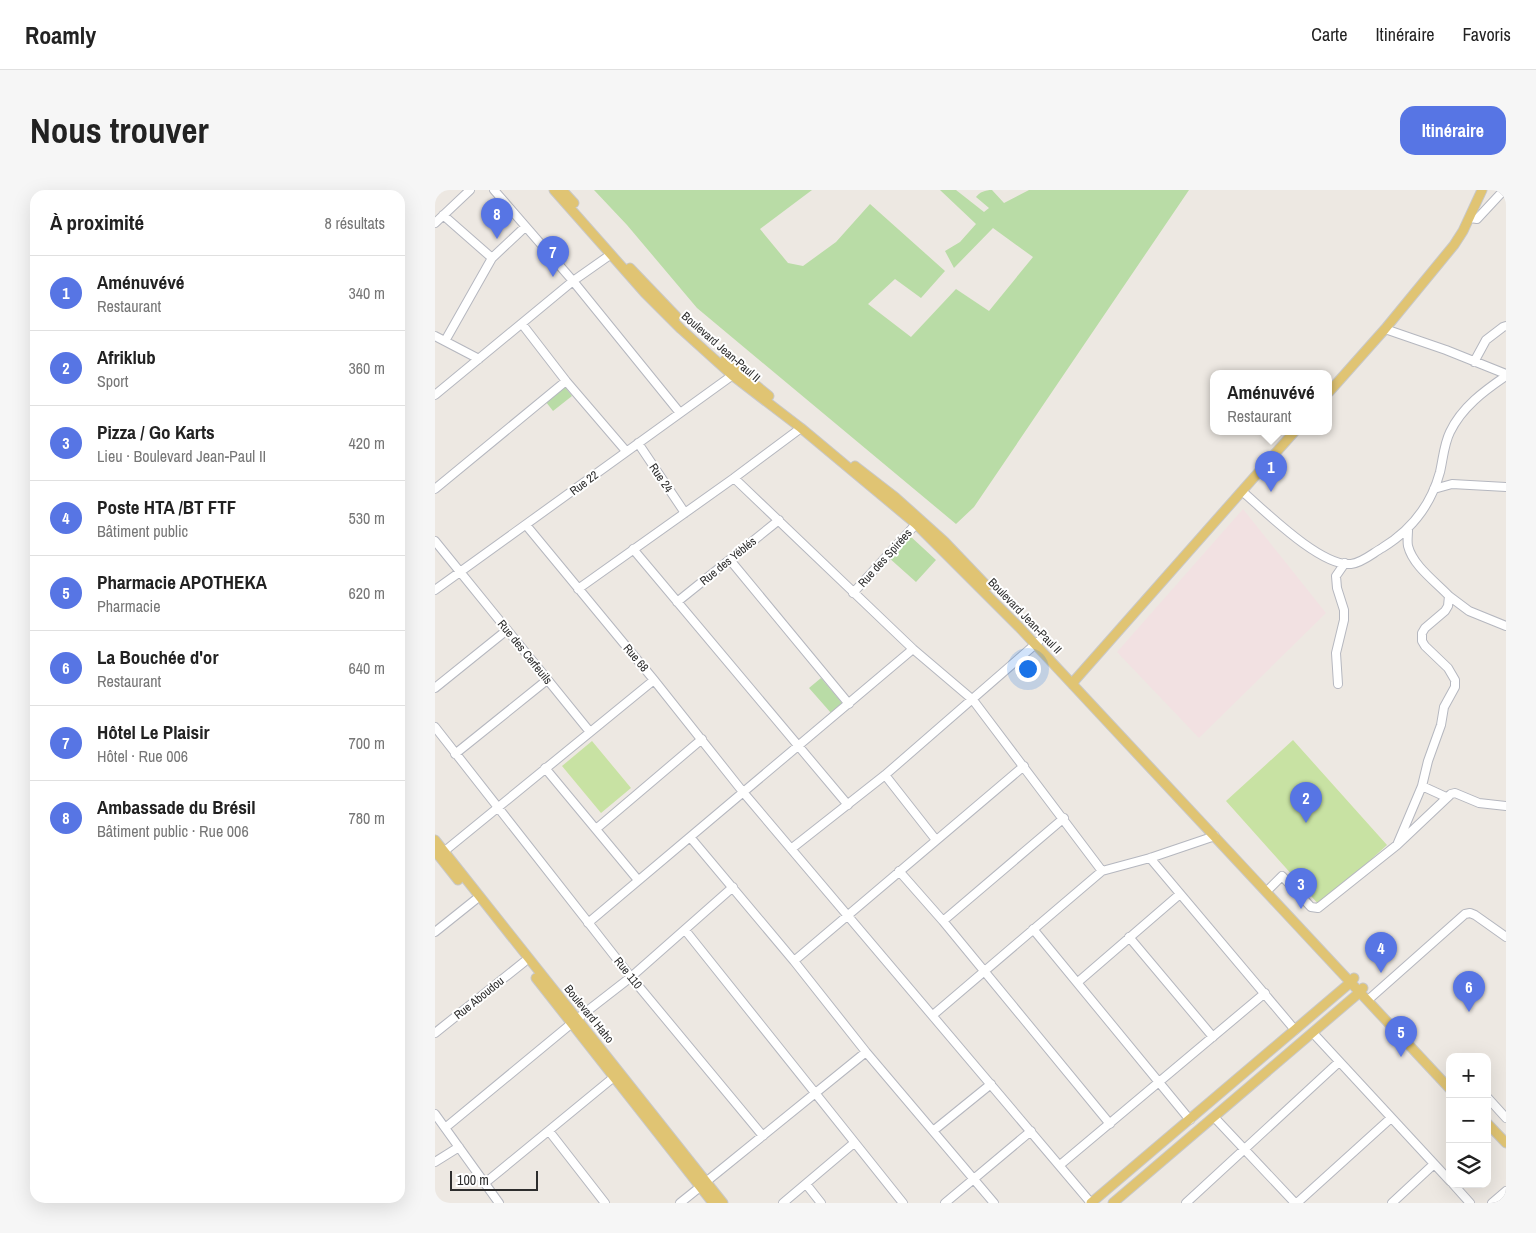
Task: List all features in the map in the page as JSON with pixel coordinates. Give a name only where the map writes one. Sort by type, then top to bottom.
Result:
[{"type":"main road","name":"Boulevard Jean-Paul II","points":[[554,190],[610,255],[681,329],[916,524],[1038,643]]},
{"type":"main road","name":"Boulevard Jean-Paul II","points":[[562,190],[619,257],[736,374],[895,497],[943,541],[1215,836],[1353,980]]},
{"type":"main road","points":[[1332,389],[1385,329],[1454,245],[1470,218],[1482,190]]},
{"type":"main road","points":[[1074,683],[1292,435]]},
{"type":"main road","name":"Boulevard Jean-Paul II","points":[[1074,683],[1270,888],[1362,990],[1446,1078]]},
{"type":"main road","name":"Boulevard Haho","points":[[435,840],[439,853],[524,962],[574,1021],[614,1077],[703,1184],[723,1203]]},
{"type":"main road","name":"Boulevard Haho","points":[[439,853],[703,1184],[713,1203]]},
{"type":"main road","points":[[1091,1203],[1353,980]]},
{"type":"main road","points":[[1113,1203],[1215,1118],[1362,990]]},
{"type":"main road","name":"Boulevard Jean-Paul II","points":[[1370,998],[1446,1084]]},
{"type":"main road","points":[[1491,1126],[1506,1143]]},
{"type":"main road","points":[[1491,1134],[1506,1150]]},
{"type":"street","points":[[435,223],[469,190]]},
{"type":"street","points":[[494,190],[573,281],[680,414]]},
{"type":"street","points":[[1470,218],[1477,219],[1504,190]]},
{"type":"street","points":[[443,215],[492,258]]},
{"type":"street","points":[[445,342],[492,258],[525,227]]},
{"type":"street","points":[[435,395],[573,281],[610,255]]},
{"type":"street","points":[[522,324],[566,381],[626,451]]},
{"type":"street","points":[[1474,362],[1486,340],[1506,326]]},
{"type":"street","points":[[1243,492],[1312,549],[1324,556],[1345,563],[1351,564],[1361,560],[1394,541],[1408,530],[1434,489],[1447,438],[1457,420],[1473,402],[1506,375],[1446,350],[1385,329]]},
{"type":"street","points":[[435,336],[479,359]]},
{"type":"street","name":"Rue 22","points":[[435,590],[527,525],[626,451],[736,374]]},
{"type":"street","points":[[435,489],[566,381]]},
{"type":"street","points":[[578,589],[801,428]]},
{"type":"street","name":"Rue 24","points":[[638,443],[685,513]]},
{"type":"street","points":[[734,478],[913,649],[973,700],[1025,766],[1102,871]]},
{"type":"street","points":[[1434,489],[1452,484],[1506,487]]},
{"type":"street","name":"Rue des Yéblés","points":[[677,602],[779,520]]},
{"type":"street","name":"Rue des Spirées","points":[[853,593],[916,524]]},
{"type":"street","name":"Rue 68","points":[[527,525],[743,792],[1091,1203]]},
{"type":"street","points":[[1408,530],[1408,546],[1419,566],[1431,580],[1469,611],[1506,626]]},
{"type":"street","name":"Rue des Cerfeuils","points":[[435,541],[590,732]]},
{"type":"street","points":[[1394,541],[1408,546]]},
{"type":"street","points":[[633,549],[848,805]]},
{"type":"street","points":[[730,560],[849,704]]},
{"type":"street","points":[[1338,684],[1336,653],[1344,620],[1344,610],[1337,588],[1336,576],[1345,563]]},
{"type":"street","points":[[1397,845],[1422,786],[1428,761],[1441,725],[1444,707],[1455,687],[1455,680],[1448,668],[1425,646],[1422,633],[1425,628],[1445,611],[1448,606],[1449,596]]},
{"type":"street","points":[[435,688],[507,630]]},
{"type":"street","points":[[791,849],[885,775],[1038,643]]},
{"type":"street","points":[[588,923],[913,649]]},
{"type":"street","points":[[455,754],[547,680]]},
{"type":"street","points":[[439,853],[654,680]]},
{"type":"street","name":"Rue 110","points":[[435,727],[631,977],[763,1136]]},
{"type":"street","points":[[596,830],[702,739]]},
{"type":"street","points":[[794,961],[1025,766]]},
{"type":"street","points":[[545,768],[638,880]]},
{"type":"street","points":[[885,775],[936,840]]},
{"type":"street","points":[[1422,786],[1446,797]]},
{"type":"street","points":[[1270,888],[1283,876],[1311,907],[1318,908],[1397,845],[1446,797],[1455,793],[1479,803],[1506,806]]},
{"type":"street","points":[[943,920],[1064,818]]},
{"type":"street","points":[[933,1015],[1102,871],[1150,858],[1215,836]]},
{"type":"street","points":[[690,837],[794,961],[866,1052],[994,1203]]},
{"type":"street","points":[[1150,858],[1295,1030]]},
{"type":"street","points":[[899,871],[943,920],[1110,1124]]},
{"type":"street","points":[[445,1128],[574,1021],[631,977],[733,887]]},
{"type":"street","points":[[1077,982],[1180,894]]},
{"type":"street","points":[[435,932],[475,900]]},
{"type":"street","points":[[1370,998],[1465,914],[1475,915],[1506,937]]},
{"type":"street","points":[[1033,929],[1190,1120]]},
{"type":"street","points":[[685,930],[903,1203]]},
{"type":"street","points":[[1129,937],[1213,1037]]},
{"type":"street","name":"Rue Aboudou","points":[[435,1033],[524,962]]},
{"type":"street","points":[[1060,1166],[1265,993]]},
{"type":"street","points":[[1313,1033],[1446,1177]]},
{"type":"street","points":[[680,1203],[866,1052]]},
{"type":"street","points":[[1186,1203],[1243,1148],[1339,1062]]},
{"type":"street","points":[[485,1183],[614,1077]]},
{"type":"street","points":[[933,1131],[991,1084]]},
{"type":"street","points":[[1488,1098],[1506,1118]]},
{"type":"street","points":[[435,1114],[499,1203]]},
{"type":"street","points":[[1215,1118],[1296,1203],[1391,1118]]},
{"type":"street","points":[[549,1131],[605,1203]]},
{"type":"street","points":[[945,1203],[1031,1131]]},
{"type":"street","points":[[783,1203],[854,1142]]},
{"type":"street","points":[[435,1162],[459,1147]]},
{"type":"street","points":[[1392,1203],[1434,1164]]},
{"type":"street","points":[[806,1184],[821,1203]]},
{"type":"street","points":[[1457,1188],[1470,1203]]},
{"type":"street","points":[[1492,1203],[1506,1191]]},
{"type":"shaded area","points":[[1243,509],[1326,613],[1199,738],[1117,652]]},
{"type":"green space","points":[[594,190],[812,190],[760,229],[788,263],[803,266],[836,242],[870,204],[945,271],[921,298],[895,279],[868,304],[911,337],[956,289],[989,311],[1033,257],[993,228],[954,268],[945,251],[960,242],[976,224],[940,190],[956,190],[984,212],[989,208],[976,197],[989,190],[992,190],[1004,203],[1029,190],[1189,190],[974,507],[956,524],[697,308],[627,225]]},
{"type":"green space","points":[[565,387],[572,396],[553,411],[546,402]]},
{"type":"green space","points":[[909,535],[936,560],[916,582],[888,557]]},
{"type":"green space","points":[[821,678],[842,703],[831,713],[809,688]]},
{"type":"green space","points":[[1293,740],[1387,845],[1320,906],[1226,801]]},
{"type":"green space","points":[[592,741],[631,788],[601,813],[562,766]]},
{"type":"place","name":"Ambassade du Brésil","points":[[497,239]]},
{"type":"place","name":"Hôtel Le Plaisir","points":[[553,277]]},
{"type":"place","name":"Aménuvévé","points":[[1271,492]]},
{"type":"place","name":"Afriklub","points":[[1306,823]]},
{"type":"place","name":"Pizza / Go Karts","points":[[1301,909]]},
{"type":"place","name":"Poste HTA /BT FTF","points":[[1381,973]]},
{"type":"place","name":"La Bouchée d'or","points":[[1469,1012]]},
{"type":"place","name":"Pharmacie APOTHEKA","points":[[1401,1057]]}]
